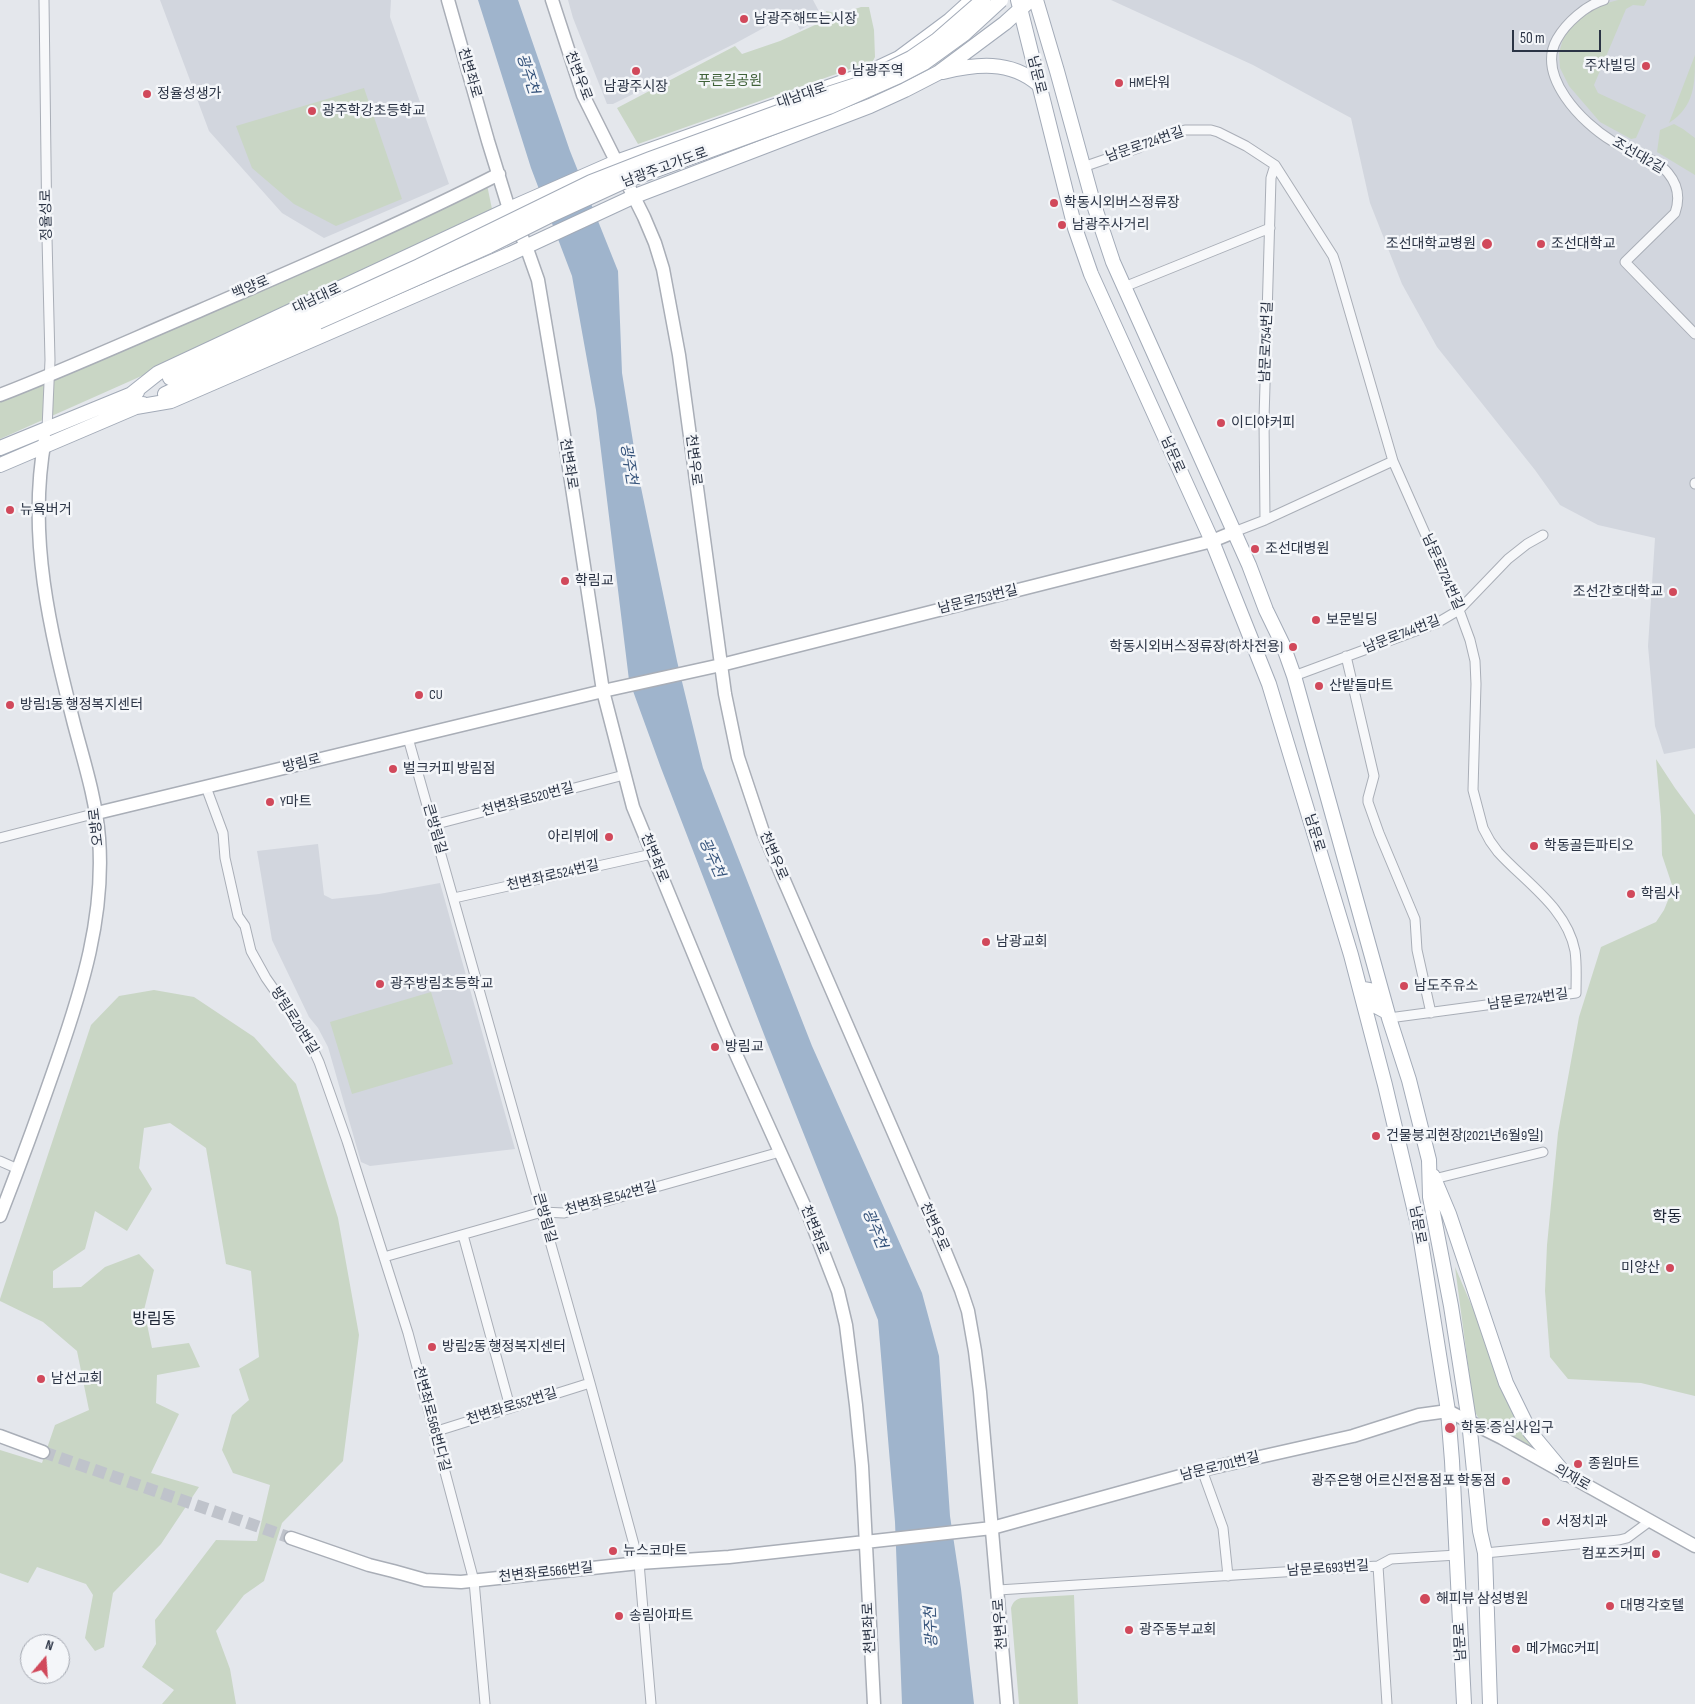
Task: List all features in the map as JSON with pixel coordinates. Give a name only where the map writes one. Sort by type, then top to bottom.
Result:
[{"type":"main road","name":"대남대로","points":[[132,402],[158,373],[509,209],[616,162],[865,74],[899,58],[950,20],[972,0]]},
{"type":"main road","name":"남광주고가도로","points":[[317,318],[591,182],[870,79],[911,58],[937,40],[982,0]]},
{"type":"main road","name":"남광주고가도로","points":[[317,318],[481,250],[623,182],[828,107],[899,76],[924,62],[957,39],[1001,0]]},
{"type":"main road","name":"남문로","points":[[1036,0],[1083,167],[1113,262],[1249,565],[1294,676],[1388,1015],[1409,1080],[1429,1160],[1430,1197],[1451,1306],[1470,1421],[1480,1531],[1485,1553],[1490,1704]]},
{"type":"main road","name":"남문로","points":[[1023,3],[1038,84],[1075,228],[1091,274],[1212,541],[1269,684],[1348,947],[1385,1085],[1419,1229],[1448,1411],[1464,1704]]},
{"type":"main road","points":[[635,196],[870,106],[905,90],[938,73],[1005,23],[1023,3]]},
{"type":"main road","points":[[938,73],[970,66],[1001,66],[1029,76],[1038,84]]},
{"type":"main road","name":"대남대로","points":[[0,448],[47,429],[132,402],[171,401],[526,246],[635,196]]},
{"type":"main road","name":"대남대로","points":[[0,465],[44,447],[132,402],[317,318]]},
{"type":"main road","points":[[1360,992],[1369,990],[1374,1005],[1388,1015]]},
{"type":"main road","points":[[1429,1160],[1506,1383],[1530,1432],[1565,1474]]},
{"type":"street","name":"정율성로","points":[[44,0],[50,376],[47,429]]},
{"type":"street","name":"천변좌로","points":[[448,0],[509,209],[526,246],[538,280],[603,691],[633,806],[725,1030],[808,1216],[838,1291],[846,1325],[857,1413],[867,1541],[874,1704]]},
{"type":"street","name":"천변우로","points":[[552,0],[583,94],[635,196],[655,243],[672,309],[680,355],[721,666],[738,757],[763,832],[942,1244],[968,1311],[980,1392],[1007,1704]]},
{"type":"street","name":"조선대2길","points":[[1604,0],[1585,10],[1562,31],[1551,54],[1554,73],[1558,84],[1568,100],[1596,130],[1613,142],[1660,166],[1674,182],[1678,196],[1678,204],[1674,213],[1625,262],[1695,334]]},
{"type":"street","name":"남문로724번길","points":[[1083,167],[1166,136],[1185,130],[1202,129],[1230,137],[1274,165],[1333,256],[1393,461],[1466,625],[1475,661],[1473,790],[1480,818],[1490,841],[1498,852],[1553,907],[1566,927],[1574,951],[1576,993],[1431,1013],[1388,1015]]},
{"type":"street","name":"남문로754번길","points":[[1264,520],[1264,419],[1271,178],[1274,165]]},
{"type":"street","name":"백양로","points":[[0,395],[50,376],[265,283],[417,214],[499,174]]},
{"type":"street","points":[[1124,287],[1270,228]]},
{"type":"street","name":"오방로","points":[[0,1216],[73,1014],[95,927],[99,887],[100,854],[97,813],[57,654],[44,588],[38,531],[39,488],[47,429]]},
{"type":"street","points":[[1234,532],[1393,461]]},
{"type":"street","name":"남문로753번길","points":[[603,691],[721,666],[1212,541],[1234,532]]},
{"type":"street","name":"남문로744번길","points":[[1294,676],[1437,623],[1459,610],[1508,559],[1527,544],[1543,535]]},
{"type":"street","points":[[1346,656],[1374,776],[1368,802],[1378,834],[1415,919],[1417,950],[1431,1013]]},
{"type":"street","name":"방림로","points":[[0,838],[603,691]]},
{"type":"street","name":"큰방림길","points":[[408,738],[639,1562],[651,1704]]},
{"type":"street","name":"천변좌로520번길","points":[[433,825],[624,775]]},
{"type":"street","name":"방림로20번길","points":[[206,787],[223,833],[225,858],[238,916],[245,926],[250,951],[266,978],[308,1038],[319,1062],[347,1141],[384,1257]]},
{"type":"street","name":"천변좌로524번길","points":[[454,898],[652,854]]},
{"type":"street","name":"천변좌로542번길","points":[[384,1257],[542,1212],[564,1213],[780,1152]]},
{"type":"street","points":[[1434,1179],[1543,1152]]},
{"type":"street","points":[[0,1161],[18,1169]]},
{"type":"street","points":[[463,1235],[510,1407]]},
{"type":"street","name":"천변좌로566번다길","points":[[384,1257],[408,1332],[474,1581],[485,1704]]},
{"type":"street","name":"천변좌로552번길","points":[[434,1432],[590,1383]]},
{"type":"street","name":"남문로701번길","points":[[867,1541],[992,1528],[1202,1470],[1353,1436],[1420,1414],[1448,1411]]},
{"type":"street","name":"의재로","points":[[1448,1411],[1470,1421],[1695,1546]]},
{"type":"street","points":[[0,1436],[43,1452]]},
{"type":"street","points":[[1202,1470],[1223,1528],[1228,1576]]},
{"type":"street","points":[[1485,1553],[1619,1540],[1627,1538],[1650,1520]]},
{"type":"street","name":"천변좌로566번길","points":[[290,1538],[369,1565],[425,1580],[461,1582],[639,1562],[729,1557],[867,1541]]},
{"type":"street","name":"남문로693번길","points":[[998,1590],[1378,1566],[1391,1559],[1456,1555]]},
{"type":"street","points":[[1378,1566],[1387,1704]]},
{"type":"shaded area","name":"광주학강초등학교","points":[[160,0],[391,0],[390,17],[449,184],[324,238],[282,213],[209,131]]},
{"type":"shaded area","name":"남광주시장","points":[[568,0],[813,0],[822,17],[800,30],[791,13],[736,43],[613,104],[607,104],[573,18]]},
{"type":"shaded area","name":"조선대학교","points":[[1111,0],[1695,0],[1695,748],[1664,754],[1655,726],[1648,646],[1655,538],[1598,525],[1560,505],[1535,470],[1437,347],[1402,284],[1370,203],[1351,118],[1253,65]]},
{"type":"shaded area","name":"광주방림초등학교","points":[[318,844],[324,895],[332,899],[379,894],[440,883],[515,1149],[370,1166],[361,1162],[328,1047],[318,1028],[309,1017],[272,940],[257,851]]},
{"type":"green space","points":[[1618,0],[1647,0],[1644,6],[1633,5],[1626,9],[1594,85],[1598,93],[1646,115],[1636,138],[1631,139],[1600,122],[1569,86],[1560,68],[1559,53],[1563,39],[1570,29],[1600,5]]},
{"type":"green space","name":"푸른길공원","points":[[861,7],[869,7],[874,30],[875,57],[873,61],[638,144],[617,108],[735,46],[742,54],[780,41],[828,19],[826,11],[840,14]]},
{"type":"green space","points":[[1695,55],[1694,85],[1689,102],[1678,116],[1669,123]]},
{"type":"green space","points":[[364,88],[402,199],[336,226],[294,204],[252,168],[236,126]]},
{"type":"green space","points":[[1674,124],[1695,138],[1695,175],[1657,152],[1660,130]]},
{"type":"green space","points":[[486,180],[492,209],[265,321],[0,439],[0,401]]},
{"type":"green space","points":[[1656,759],[1695,815],[1695,1396],[1641,1383],[1568,1379],[1550,1357],[1545,1291],[1547,1245],[1558,1133],[1579,1017],[1601,947],[1656,922],[1664,910],[1673,888],[1662,855]]},
{"type":"green space","points":[[154,990],[194,997],[254,1037],[296,1084],[338,1218],[359,1335],[343,1461],[282,1523],[264,1581],[244,1595],[216,1631],[230,1669],[236,1704],[162,1704],[174,1690],[142,1667],[156,1644],[155,1620],[216,1540],[257,1541],[270,1485],[233,1473],[222,1450],[232,1415],[249,1400],[239,1369],[259,1357],[251,1271],[226,1264],[206,1148],[170,1123],[144,1128],[139,1168],[152,1189],[127,1231],[95,1211],[85,1249],[53,1271],[53,1288],[81,1287],[105,1267],[139,1254],[154,1270],[144,1310],[152,1348],[189,1343],[200,1367],[157,1375],[156,1403],[179,1414],[151,1473],[199,1487],[161,1544],[113,1593],[104,1647],[95,1651],[85,1638],[93,1595],[86,1584],[37,1567],[28,1583],[0,1573],[0,1450],[42,1463],[55,1425],[89,1410],[77,1351],[43,1322],[0,1301],[0,1299],[91,1025],[119,996]]},
{"type":"green space","points":[[431,992],[453,1064],[352,1094],[330,1022]]},
{"type":"green space","points":[[1455,1267],[1480,1325],[1547,1461],[1480,1421],[1474,1410]]},
{"type":"green space","points":[[1074,1595],[1078,1704],[1019,1704],[1011,1608],[1013,1604],[1021,1598]]},
{"type":"water","name":"광주천","points":[[478,0],[518,0],[570,151],[618,271],[622,373],[638,473],[677,661],[703,768],[812,1046],[922,1293],[939,1356],[950,1516],[961,1589],[974,1704],[902,1704],[895,1522],[878,1320],[765,1037],[629,680],[596,410],[572,276],[531,168]]},
{"type":"tunnel","points":[[43,1452],[291,1538]]},
{"type":"place","name":"남광주해뜨는시장","points":[[744,19]]},
{"type":"place","name":"주차빌딩","points":[[1646,66]]},
{"type":"place","name":"남광주시장","points":[[636,71]]},
{"type":"place","name":"남광주역","points":[[842,71]]},
{"type":"place","name":"HM타워","points":[[1119,83]]},
{"type":"place","name":"정율성생가","points":[[147,94]]},
{"type":"place","name":"광주학강초등학교","points":[[312,111]]},
{"type":"place","name":"학동시외버스정류장","points":[[1054,203]]},
{"type":"place","name":"남광주사거리","points":[[1062,225]]},
{"type":"place","name":"조선대학교병원","points":[[1487,244]]},
{"type":"place","name":"조선대학교","points":[[1541,244]]},
{"type":"place","name":"이디야커피","points":[[1221,423]]},
{"type":"place","name":"뉴욕버거","points":[[10,510]]},
{"type":"place","name":"조선대병원","points":[[1255,549]]},
{"type":"place","name":"학림교","points":[[565,581]]},
{"type":"place","name":"조선간호대학교","points":[[1673,592]]},
{"type":"place","name":"보문빌딩","points":[[1316,620]]},
{"type":"place","name":"학동시외버스정류장(하차전용)","points":[[1293,647]]},
{"type":"place","name":"산밭들마트","points":[[1319,686]]},
{"type":"place","name":"CU","points":[[419,695]]},
{"type":"place","name":"방림1동 행정복지센터","points":[[10,705]]},
{"type":"place","name":"벌크커피 방림점","points":[[393,769]]},
{"type":"place","name":"Y마트","points":[[270,802]]},
{"type":"place","name":"아리뷔에","points":[[609,837]]},
{"type":"place","name":"학동골든파티오","points":[[1534,846]]},
{"type":"place","name":"학림사","points":[[1631,894]]},
{"type":"place","name":"남광교회","points":[[986,942]]},
{"type":"place","name":"광주방림초등학교","points":[[380,984]]},
{"type":"place","name":"남도주유소","points":[[1404,986]]},
{"type":"place","name":"방림교","points":[[715,1047]]},
{"type":"place","name":"건물붕괴현장(2021년6월9일)","points":[[1376,1136]]},
{"type":"place","name":"미양산","points":[[1670,1268]]},
{"type":"place","name":"방림2동 행정복지센터","points":[[432,1347]]},
{"type":"place","name":"남선교회","points":[[41,1379]]},
{"type":"place","name":"학동·증심사입구","points":[[1450,1428]]},
{"type":"place","name":"종원마트","points":[[1578,1464]]},
{"type":"place","name":"광주은행 어르신전용점포 학동점","points":[[1506,1481]]},
{"type":"place","name":"서정치과","points":[[1546,1522]]},
{"type":"place","name":"뉴스코마트","points":[[613,1551]]},
{"type":"place","name":"컴포즈커피","points":[[1656,1554]]},
{"type":"place","name":"해피뷰 삼성병원","points":[[1425,1599]]},
{"type":"place","name":"대명각호텔","points":[[1610,1606]]},
{"type":"place","name":"송림아파트","points":[[619,1616]]},
{"type":"place","name":"광주동부교회","points":[[1129,1630]]},
{"type":"place","name":"메가MGC커피","points":[[1516,1649]]},
{"type":"district","name":"학동","points":[[1667,1218]]},
{"type":"district","name":"방림동","points":[[154,1320]]}]
